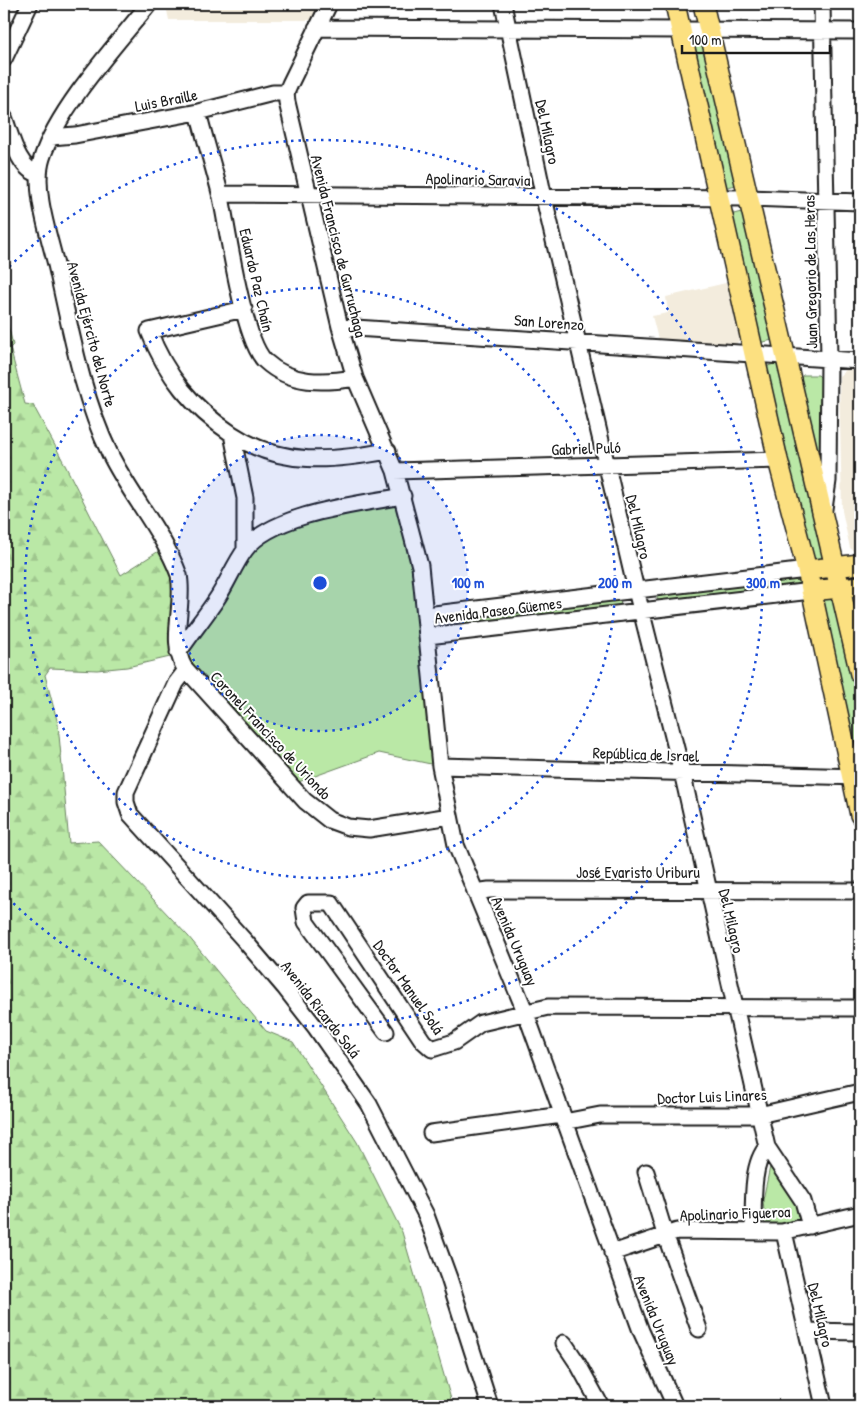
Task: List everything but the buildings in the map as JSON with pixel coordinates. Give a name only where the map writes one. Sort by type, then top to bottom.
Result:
[{"type":"main road","points":[[675,4],[721,200],[778,460],[807,570],[856,777],[860,815]]},
{"type":"main road","points":[[703,4],[860,674]]},
{"type":"main road","points":[[807,570],[860,564]]},
{"type":"main road","points":[[811,591],[860,586]]},
{"type":"street","points":[[4,58],[30,4]]},
{"type":"street","name":"Avenida Ejército del Norte","points":[[149,4],[62,116],[41,161],[39,174],[43,207],[72,340],[98,425],[113,460],[179,575],[181,588],[178,653],[186,670]]},
{"type":"street","points":[[286,92],[329,4]]},
{"type":"street","name":"Del Milagro","points":[[503,4],[544,198],[636,590],[682,772],[707,890],[767,1147],[803,1201],[810,1226]]},
{"type":"street","name":"Juan Gregorio de Las Heras","points":[[822,4],[829,358],[828,481],[823,512]]},
{"type":"street","points":[[316,28],[860,31]]},
{"type":"street","name":"Luis Braille","points":[[51,137],[75,135],[198,112],[273,93],[286,92]]},
{"type":"street","name":"Avenida Francisco de Gurruchaga","points":[[286,92],[340,327],[356,378],[395,471]]},
{"type":"street","name":"Eduardo Paz Chaín","points":[[198,112],[220,194],[244,309],[255,347],[265,361],[273,367],[284,374],[308,382],[356,378]]},
{"type":"street","points":[[4,118],[28,170],[39,174]]},
{"type":"street","name":"Apolinario Saravia","points":[[220,194],[721,200],[747,198],[860,202]]},
{"type":"street","points":[[244,309],[149,331],[160,358],[191,402],[232,434],[257,449],[286,457],[304,460],[336,460],[388,451]]},
{"type":"street","name":"San Lorenzo","points":[[340,327],[860,361]]},
{"type":"street","points":[[232,434],[245,498],[245,549]]},
{"type":"street","name":"Gabriel Puló","points":[[395,471],[778,460]]},
{"type":"street","name":"Avenida Uruguay","points":[[395,471],[420,566],[440,766],[456,845],[525,1011],[640,1331],[675,1406]]},
{"type":"street","points":[[178,653],[216,600],[245,549],[264,534],[308,515],[403,496]]},
{"type":"street","name":"Avenida Paseo Güemes","points":[[426,615],[807,570]]},
{"type":"street","name":"Avenida Paseo Güemes","points":[[428,636],[811,591]]},
{"type":"street","name":"Coronel Francisco de Uriondo","points":[[186,670],[305,801],[329,820],[348,827],[369,829],[450,816]]},
{"type":"street","name":"Avenida Ricardo Solá","points":[[186,670],[176,683],[126,792],[127,807],[134,820],[244,940],[284,987],[316,1028],[370,1104],[426,1215],[449,1278],[490,1406]]},
{"type":"street","name":"República de Israel","points":[[440,766],[856,777]]},
{"type":"street","name":"José Evaristo Uriburu","points":[[475,892],[489,890],[707,890],[860,892]]},
{"type":"street","name":"Doctor Manuel Solá","points":[[386,1032],[306,922],[304,908],[308,903],[331,903],[423,1041],[432,1049],[454,1042],[481,1023],[548,1007],[860,1008]]},
{"type":"street","name":"Doctor Luis Linares","points":[[431,1133],[600,1115],[759,1114],[860,1092]]},
{"type":"street","points":[[753,1232],[755,1175],[757,1165],[767,1147]]},
{"type":"street","points":[[646,1172],[664,1234],[698,1328]]},
{"type":"street","name":"Apolinario Figueroa","points":[[612,1253],[677,1231],[784,1232],[860,1214]]},
{"type":"street","name":"Del Milagro","points":[[784,1232],[824,1406]]},
{"type":"street","points":[[807,1331],[860,1332]]},
{"type":"street","points":[[564,1343],[601,1406]]},
{"type":"shaded area","points":[[168,4],[321,4],[313,20],[169,20],[166,6]]},
{"type":"shaded area","points":[[730,282],[743,338],[735,344],[658,339],[652,316],[668,313],[666,297]]},
{"type":"shaded area","points":[[846,370],[860,371],[860,554],[850,548],[842,511],[839,376]]},
{"type":"green space","points":[[706,42],[740,184],[724,188],[690,46]]},
{"type":"green space","points":[[745,211],[773,340],[758,343],[730,215]]},
{"type":"green space","points":[[4,309],[13,345],[10,348],[25,404],[33,405],[121,575],[162,549],[175,576],[170,657],[127,667],[97,670],[50,668],[45,675],[58,724],[69,843],[98,841],[188,936],[266,1031],[293,1042],[357,1142],[402,1232],[453,1406],[4,1406]]},
{"type":"green space","points":[[779,365],[827,552],[824,560],[811,561],[766,371],[768,366]]},
{"type":"green space","points":[[803,375],[818,375],[822,379],[822,451],[817,449],[800,380]]},
{"type":"green space","points":[[403,496],[420,566],[440,766],[379,753],[290,785],[193,677],[184,648],[264,534]]},
{"type":"green space","points":[[796,577],[800,583],[798,586],[661,601],[657,599],[657,595]]},
{"type":"green space","points":[[832,596],[838,600],[860,696],[860,768],[856,765],[822,598]]},
{"type":"green space","points":[[618,598],[621,603],[618,606],[463,624],[459,618]]},
{"type":"green space","points":[[771,1162],[801,1203],[800,1218],[783,1226],[765,1223],[763,1200]]}]
